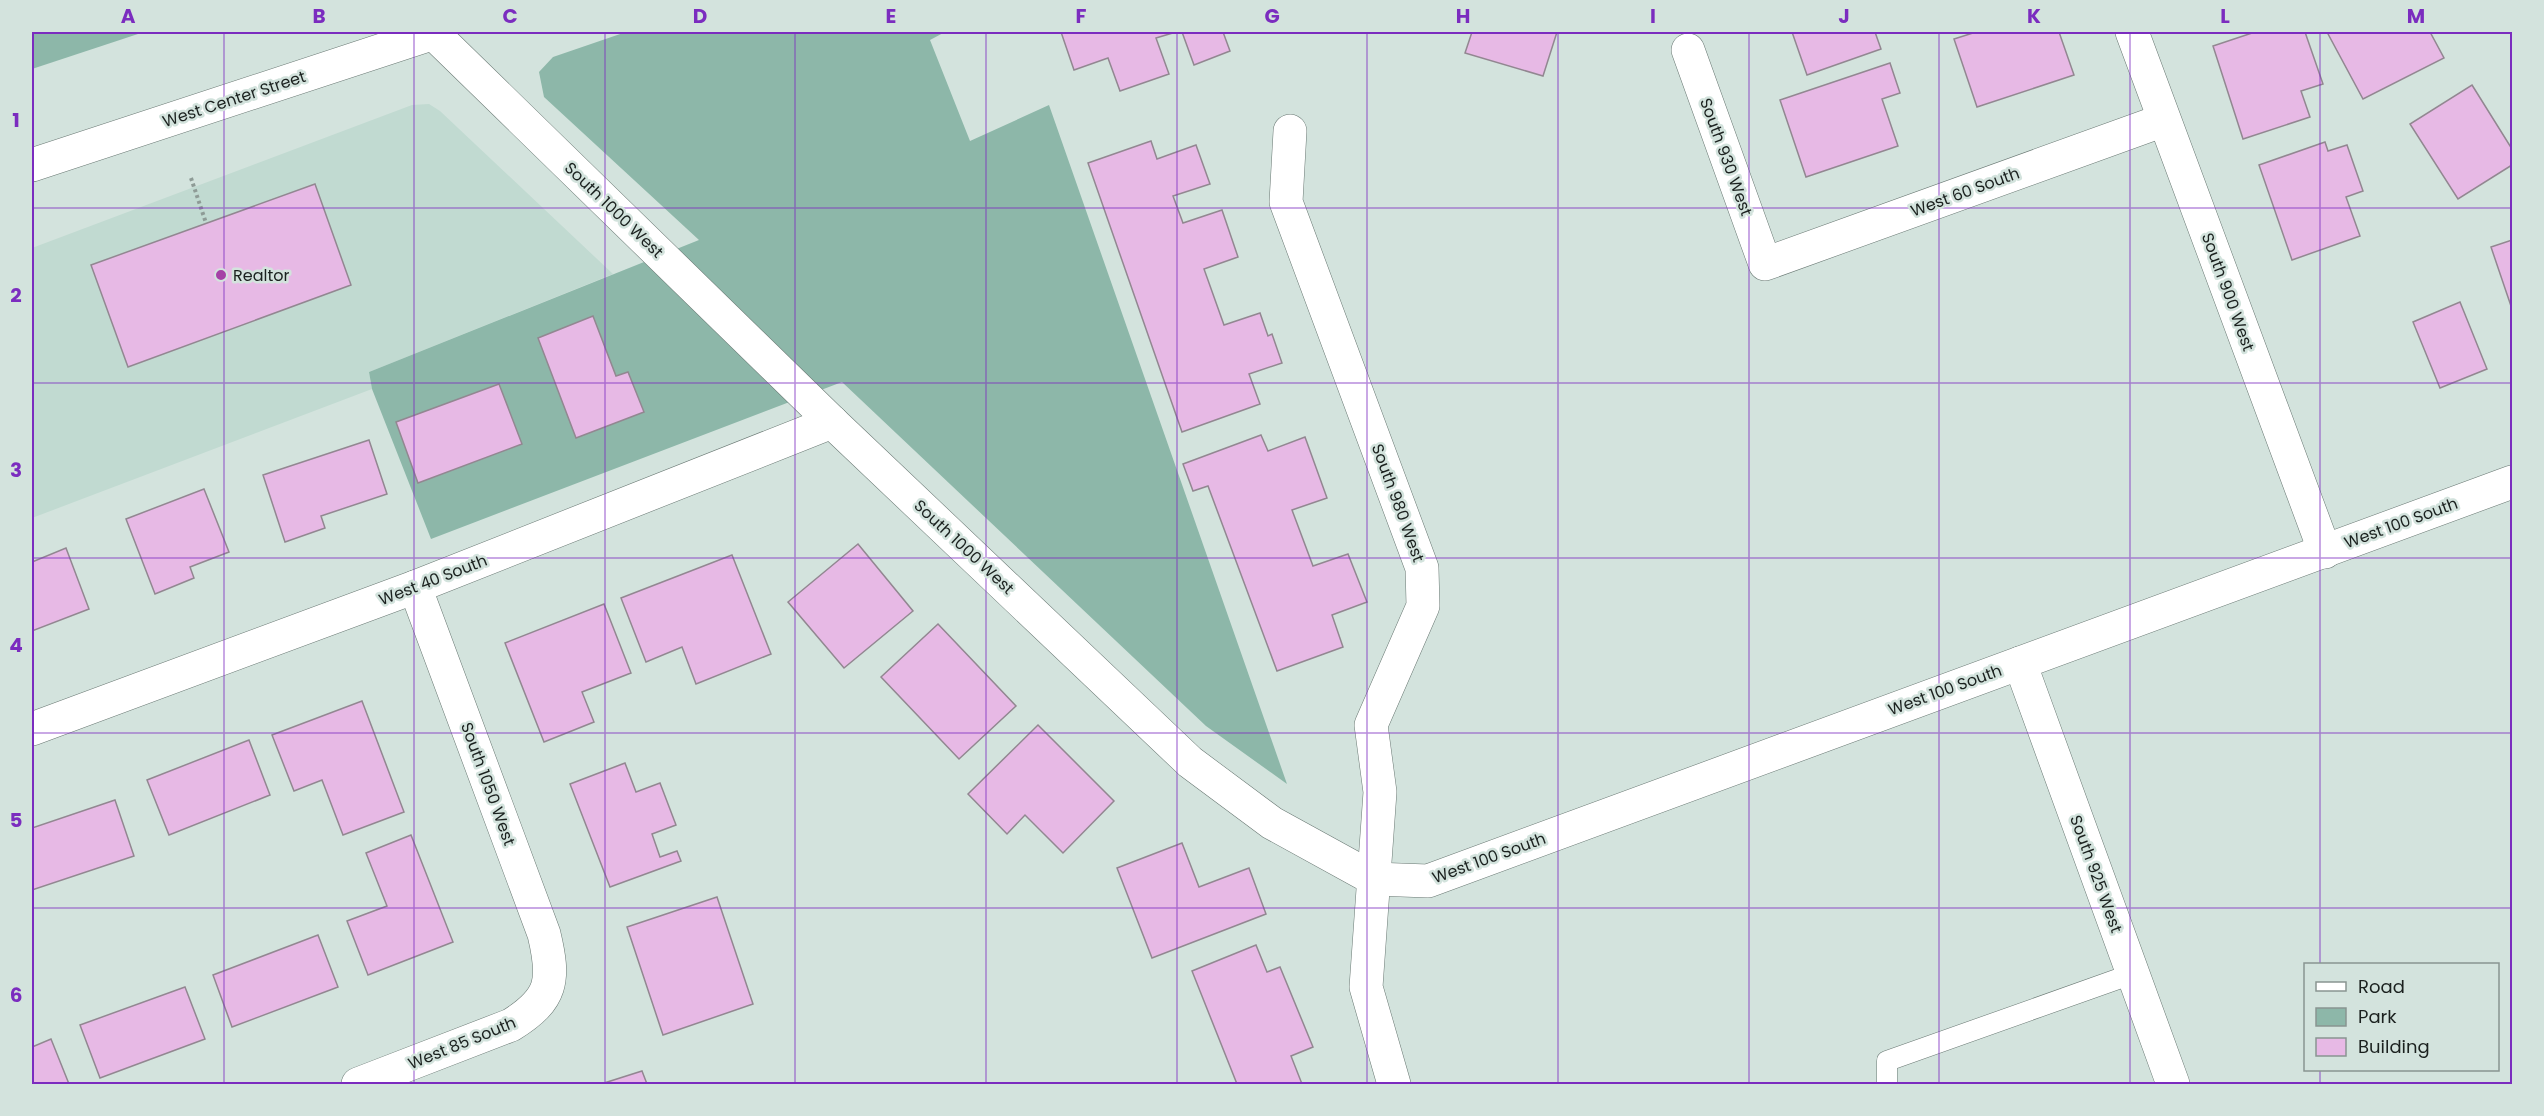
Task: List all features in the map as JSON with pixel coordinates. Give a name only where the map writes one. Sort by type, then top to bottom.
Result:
[{"type":"street","name":"West Center Street","points":[[32,165],[435,32]]},
{"type":"street","name":"South 1000 West","points":[[435,32],[832,422],[1190,762],[1272,823],[1374,879]]},
{"type":"street","name":"South 900 West","points":[[2132,32],[2325,552]]},
{"type":"street","name":"South 930 West","points":[[1688,50],[1765,264]]},
{"type":"street","name":"West 60 South","points":[[1765,264],[2164,120]]},
{"type":"street","name":"South 980 West","points":[[1290,132],[1286,201],[1422,568],[1424,606],[1371,725],[1380,792],[1374,879]]},
{"type":"street","name":"West 40 South","points":[[32,729],[415,587],[832,422]]},
{"type":"street","name":"West 100 South","points":[[1374,879],[1428,881],[2512,482]]},
{"type":"street","name":"South 1050 West","points":[[415,587],[544,934],[552,964],[549,982]]},
{"type":"street","name":"South 925 West","points":[[2020,663],[2173,1084]]},
{"type":"street","points":[[1374,879],[1366,987],[1394,1084]]},
{"type":"street","name":"West 85 South","points":[[358,1084],[511,1025],[529,1014],[542,1000],[549,982]]},
{"type":"lane","points":[[1887,1084],[1887,1061],[2132,974]]},
{"type":"path","points":[[191,178],[206,223]]},
{"type":"shaded area","points":[[429,104],[440,111],[613,274],[369,372],[372,389],[32,518],[32,248],[412,105]]},
{"type":"green space","points":[[32,32],[144,32],[32,69]]},
{"type":"green space","points":[[626,32],[945,32],[930,40],[970,141],[1049,105],[1287,784],[1206,726],[842,382],[431,539],[372,389],[369,372],[699,240],[544,97],[539,72],[553,57]]},
{"type":"building","points":[[1061,32],[1176,32],[1156,38],[1169,74],[1120,91],[1108,58],[1074,70]]},
{"type":"building","points":[[1182,32],[1223,32],[1230,51],[1194,65]]},
{"type":"building","points":[[1472,32],[1557,32],[1543,76],[1465,53]]},
{"type":"building","points":[[1792,32],[1875,32],[1881,49],[1807,75]]},
{"type":"building","points":[[1976,32],[2059,32],[2074,75],[1977,107],[1954,39]]},
{"type":"building","points":[[2255,32],[2305,32],[2323,84],[2301,91],[2310,117],[2243,139],[2213,46]]},
{"type":"building","points":[[2327,32],[2430,32],[2444,58],[2363,99]]},
{"type":"building","points":[[1890,63],[1900,93],[1882,99],[1898,146],[1806,177],[1780,100]]},
{"type":"building","points":[[2472,85],[2512,149],[2512,165],[2458,199],[2410,124]]},
{"type":"building","points":[[1151,141],[1157,159],[1196,145],[1210,184],[1173,196],[1183,223],[1222,210],[1238,257],[1204,269],[1224,325],[1260,313],[1268,336],[1272,334],[1282,363],[1249,374],[1260,404],[1182,432],[1088,163]]},
{"type":"building","points":[[2325,142],[2328,151],[2347,145],[2363,191],[2346,197],[2360,236],[2292,260],[2259,165]]},
{"type":"building","name":"Realtor","points":[[315,184],[351,285],[128,367],[91,265]]},
{"type":"building","points":[[2512,240],[2512,309],[2491,247]]},
{"type":"building","points":[[2460,302],[2487,369],[2440,388],[2413,322]]},
{"type":"building","points":[[593,316],[616,376],[628,372],[644,412],[576,438],[538,338]]},
{"type":"building","points":[[499,384],[522,444],[418,483],[396,422]]},
{"type":"building","points":[[1261,435],[1268,451],[1305,437],[1327,498],[1292,510],[1313,566],[1348,554],[1367,602],[1332,615],[1343,647],[1277,671],[1208,486],[1193,491],[1183,464]]},
{"type":"building","points":[[369,440],[387,494],[321,516],[325,528],[285,542],[263,475]]},
{"type":"building","points":[[204,489],[229,552],[190,567],[194,578],[155,594],[126,519]]},
{"type":"building","points":[[858,544],[913,611],[844,668],[788,602]]},
{"type":"building","points":[[66,548],[89,609],[32,631],[32,562]]},
{"type":"building","points":[[732,555],[771,654],[696,684],[682,647],[646,662],[621,598]]},
{"type":"building","points":[[604,604],[631,673],[582,692],[594,722],[544,742],[505,643]]},
{"type":"building","points":[[938,624],[1016,706],[959,759],[881,677]]},
{"type":"building","points":[[362,701],[404,812],[343,835],[322,780],[294,791],[272,735]]},
{"type":"building","points":[[1038,725],[1114,801],[1063,853],[1025,815],[1007,834],[968,794]]},
{"type":"building","points":[[249,740],[270,795],[169,835],[147,780]]},
{"type":"building","points":[[625,763],[636,792],[660,783],[676,825],[652,834],[660,857],[677,851],[681,861],[610,887],[570,784]]},
{"type":"building","points":[[115,800],[134,856],[32,890],[32,828]]},
{"type":"building","points":[[411,835],[453,942],[368,975],[347,921],[387,906],[366,853]]},
{"type":"building","points":[[1182,843],[1199,887],[1249,868],[1266,914],[1152,958],[1117,868]]},
{"type":"building","points":[[717,897],[753,1004],[663,1035],[627,927]]},
{"type":"building","points":[[318,935],[338,987],[232,1027],[213,975]]},
{"type":"building","points":[[1256,945],[1267,972],[1280,967],[1313,1047],[1291,1056],[1302,1084],[1237,1084],[1192,971]]},
{"type":"building","points":[[185,987],[205,1039],[100,1078],[80,1025]]},
{"type":"building","points":[[51,1039],[69,1084],[32,1084],[32,1047]]},
{"type":"building","points":[[642,1071],[647,1084],[601,1084]]},
{"type":"place","name":"Realtor","points":[[221,275]]}]
